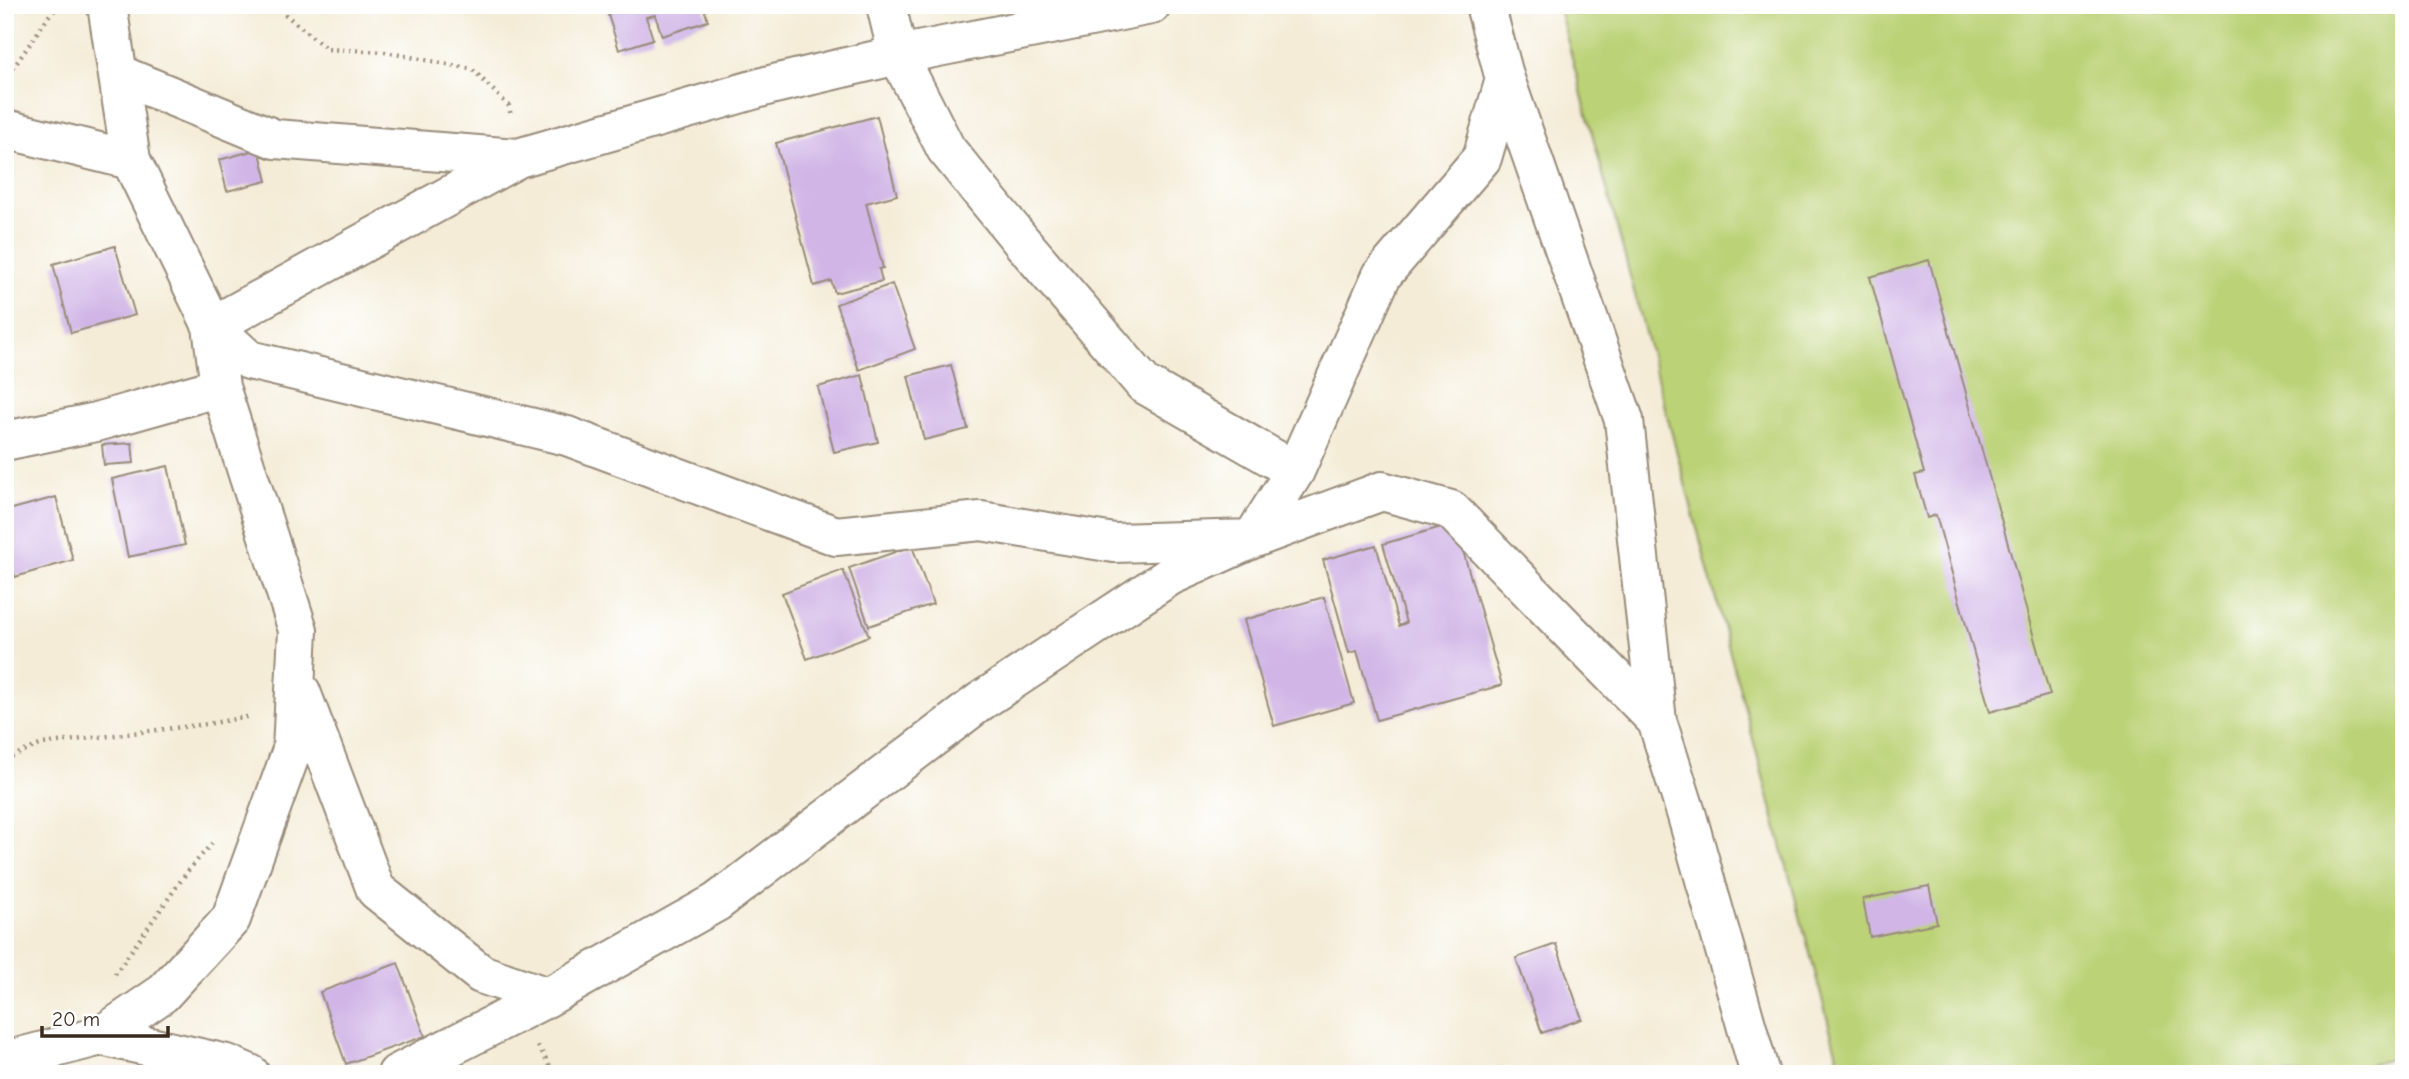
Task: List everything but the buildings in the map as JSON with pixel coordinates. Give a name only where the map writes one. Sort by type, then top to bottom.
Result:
[{"type":"street","points":[[5,1061],[102,1036],[162,994],[231,919],[292,750],[298,631],[220,387],[212,326],[131,160],[107,5]]},
{"type":"street","points":[[886,5],[898,55],[946,149],[1144,384],[1295,471]]},
{"type":"street","points":[[212,326],[518,158],[769,85],[898,55],[1151,5]]},
{"type":"street","points":[[1485,5],[1505,79],[1624,420],[1657,721],[1687,816],[1760,1074]]},
{"type":"street","points":[[118,74],[275,139],[518,158]]},
{"type":"street","points":[[1252,539],[1295,471],[1382,275],[1482,158],[1505,79]]},
{"type":"street","points":[[5,129],[131,160]]},
{"type":"street","points":[[212,326],[249,360],[567,436],[836,536],[981,521],[1114,543],[1252,539]]},
{"type":"street","points":[[5,441],[96,422],[220,387]]},
{"type":"street","points":[[397,1074],[436,1065],[548,997],[717,902],[981,701],[1170,576],[1252,539],[1382,491],[1451,510],[1657,721]]},
{"type":"street","points":[[295,693],[376,890],[481,974],[548,997]]},
{"type":"street","points":[[102,1036],[227,1063],[250,1074]]},
{"type":"path","points":[[5,80],[51,13],[62,5]]},
{"type":"path","points":[[274,5],[327,49],[385,52],[472,69],[509,106],[518,158]]},
{"type":"path","points":[[5,759],[42,744],[207,724],[295,693]]},
{"type":"path","points":[[110,981],[187,872],[222,831]]},
{"type":"green space","points":[[1558,5],[2404,5],[2404,1055],[2338,1074],[1842,1074]]}]
